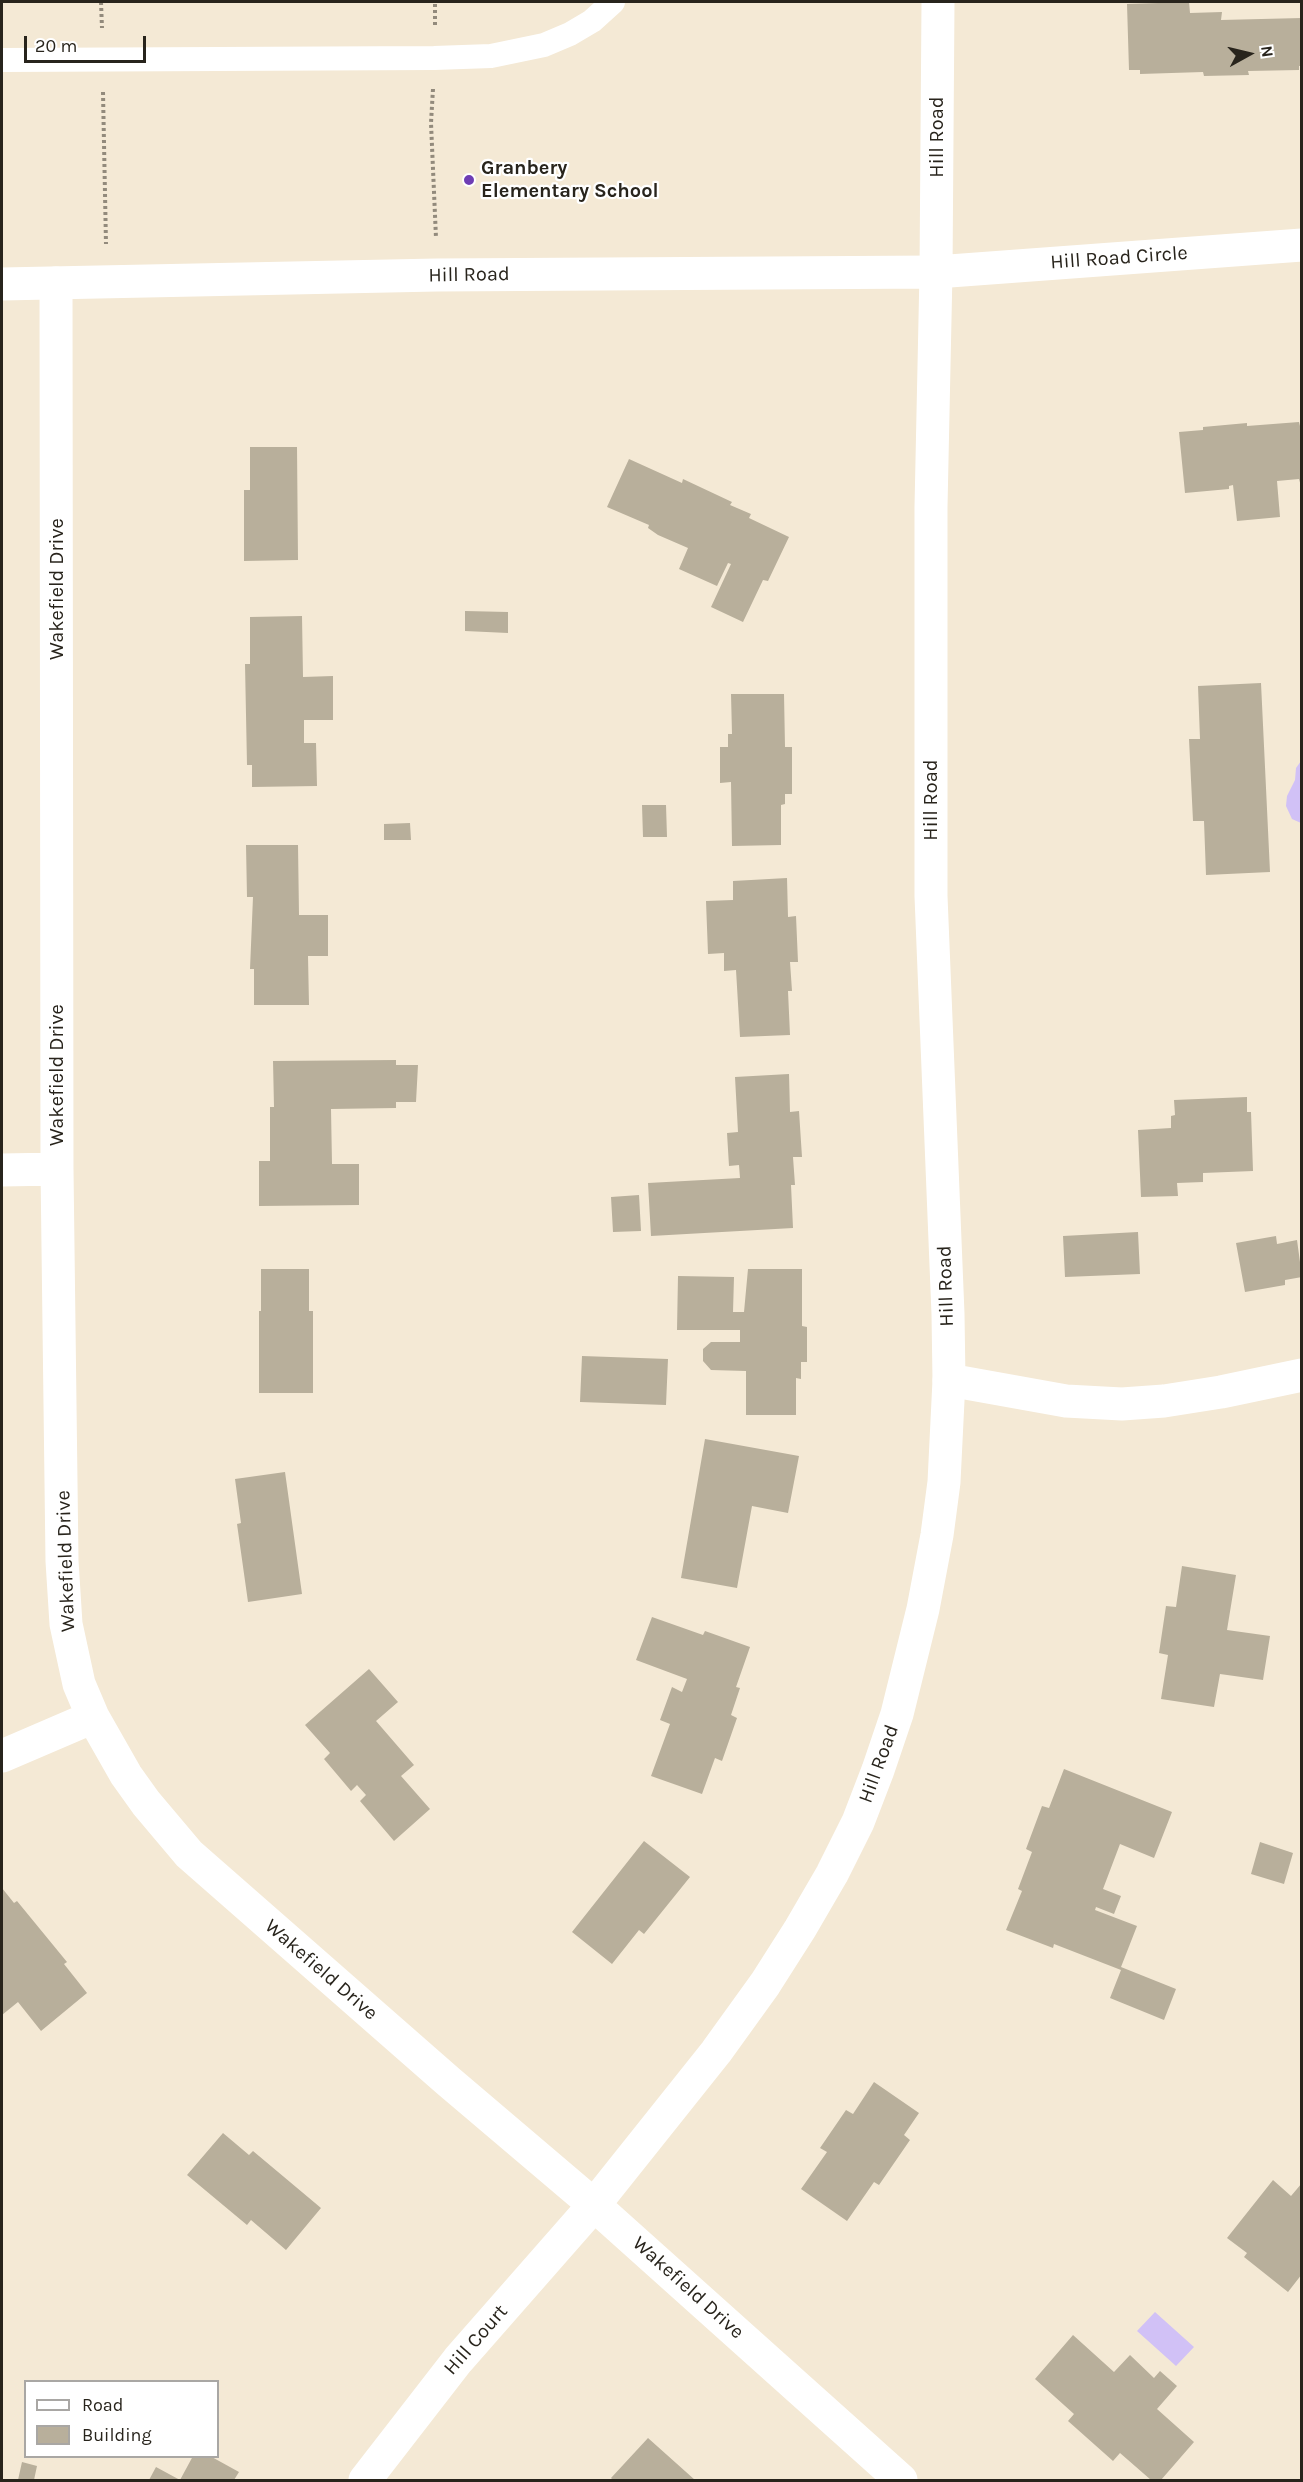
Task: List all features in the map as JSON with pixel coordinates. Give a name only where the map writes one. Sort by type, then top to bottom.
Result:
[{"type":"street","name":"Hill Road","points":[[594,2205],[716,2052],[765,1984],[800,1929],[858,1822],[897,1714],[923,1610],[937,1535],[944,1482],[949,1380],[931,896],[931,507],[938,2]]},
{"type":"street","name":"Hill Road Circle","points":[[936,272],[1302,245]]},
{"type":"street","name":"Hill Road","points":[[2,284],[437,275],[936,272]]},
{"type":"street","name":"Wakefield Drive","points":[[56,284],[57,1169],[63,1594],[71,1654],[79,1684],[93,1717],[126,1775],[146,1803],[189,1854],[448,2081],[594,2205],[902,2481]]},
{"type":"street","points":[[2,1170],[57,1169]]},
{"type":"street","points":[[949,1380],[1066,1401],[1122,1404],[1164,1401],[1221,1392],[1302,1375]]},
{"type":"street","points":[[2,1756],[93,1717]]},
{"type":"street","name":"Hill Court","points":[[365,2481],[458,2360],[594,2205]]},
{"type":"lane","points":[[2,60],[434,58],[507,54],[544,45],[570,34],[591,21],[613,2]]},
{"type":"path","points":[[101,2],[106,282]]},
{"type":"path","points":[[435,2],[431,123],[437,275]]},
{"type":"shaded area","points":[[1301,761],[1301,823],[1292,819],[1286,806],[1287,796],[1295,780],[1296,768]]},
{"type":"shaded area","points":[[1155,2312],[1194,2347],[1176,2366],[1137,2331]]},
{"type":"building","points":[[1189,2],[1190,13],[1222,12],[1221,20],[1302,18],[1302,66],[1299,66],[1299,70],[1248,71],[1249,75],[1204,76],[1203,72],[1140,74],[1140,70],[1129,70],[1127,4]]},
{"type":"building","points":[[1299,422],[1302,426],[1302,490],[1299,479],[1277,481],[1280,517],[1237,521],[1233,485],[1229,486],[1229,489],[1185,493],[1179,432],[1203,430],[1203,427],[1247,423],[1247,426]]},
{"type":"building","points":[[250,447],[297,447],[298,560],[244,561],[244,490],[250,490]]},
{"type":"building","points":[[629,459],[682,483],[683,479],[732,502],[730,505],[751,514],[749,518],[789,537],[768,581],[763,580],[743,622],[711,607],[731,564],[728,563],[717,586],[679,569],[688,548],[658,535],[648,528],[649,525],[607,507]]},
{"type":"building","points":[[465,611],[508,612],[508,633],[465,631]]},
{"type":"building","points":[[302,616],[303,677],[333,676],[333,720],[304,720],[304,743],[316,743],[317,786],[252,787],[252,765],[247,765],[245,664],[250,664],[250,617]]},
{"type":"building","points":[[1261,683],[1270,872],[1206,875],[1204,821],[1193,821],[1189,739],[1200,739],[1198,686]]},
{"type":"building","points":[[731,694],[784,694],[785,747],[792,747],[792,794],[785,794],[785,804],[781,805],[781,845],[732,846],[731,782],[720,783],[720,747],[728,747],[728,734],[732,734]]},
{"type":"building","points":[[642,805],[666,805],[667,837],[643,837]]},
{"type":"building","points":[[410,823],[411,840],[384,840],[384,824]]},
{"type":"building","points":[[246,845],[298,845],[299,915],[328,915],[328,956],[308,956],[309,1005],[254,1005],[254,969],[250,969],[253,897],[247,897]]},
{"type":"building","points":[[787,878],[788,917],[796,916],[798,962],[790,962],[792,991],[788,991],[790,1035],[740,1037],[736,970],[724,971],[724,953],[708,954],[706,901],[733,900],[733,881]]},
{"type":"building","points":[[396,1060],[396,1065],[418,1065],[416,1102],[396,1102],[396,1108],[331,1109],[332,1164],[359,1164],[359,1205],[259,1206],[259,1161],[270,1161],[270,1107],[274,1107],[273,1061]]},
{"type":"building","points":[[789,1074],[790,1112],[799,1111],[802,1157],[793,1157],[795,1185],[791,1185],[793,1228],[651,1236],[648,1183],[740,1178],[739,1165],[729,1166],[727,1133],[738,1132],[735,1077]]},
{"type":"building","points":[[1247,1097],[1247,1112],[1251,1112],[1253,1171],[1203,1173],[1203,1182],[1177,1183],[1178,1196],[1141,1197],[1138,1130],[1171,1128],[1171,1116],[1175,1115],[1174,1100]]},
{"type":"building","points":[[639,1195],[641,1231],[613,1232],[611,1197]]},
{"type":"building","points":[[1138,1232],[1140,1274],[1065,1277],[1063,1236]]},
{"type":"building","points":[[1276,1236],[1277,1244],[1297,1240],[1302,1277],[1285,1280],[1285,1285],[1245,1292],[1236,1243]]},
{"type":"building","points":[[261,1269],[309,1269],[309,1311],[313,1311],[313,1393],[259,1393]]},
{"type":"building","points":[[748,1269],[802,1269],[802,1326],[807,1327],[807,1362],[801,1362],[801,1379],[796,1378],[796,1415],[746,1415],[746,1371],[711,1370],[703,1361],[703,1349],[711,1342],[740,1342],[740,1330],[677,1330],[678,1276],[734,1277],[733,1312],[744,1312]]},
{"type":"building","points":[[582,1356],[668,1359],[666,1405],[580,1402]]},
{"type":"building","points":[[705,1439],[799,1456],[788,1513],[752,1506],[737,1588],[681,1578]]},
{"type":"building","points":[[285,1472],[302,1594],[248,1602],[237,1524],[241,1523],[235,1479]]},
{"type":"building","points":[[1182,1566],[1236,1575],[1227,1630],[1270,1636],[1263,1680],[1220,1674],[1214,1707],[1161,1699],[1168,1655],[1159,1653],[1166,1606],[1176,1607]]},
{"type":"building","points":[[652,1617],[703,1635],[705,1631],[750,1647],[736,1687],[740,1688],[731,1715],[737,1718],[722,1761],[715,1758],[702,1794],[651,1776],[670,1724],[660,1720],[672,1687],[682,1692],[687,1679],[636,1660]]},
{"type":"building","points":[[369,1669],[398,1702],[376,1721],[414,1765],[401,1776],[430,1809],[394,1841],[360,1801],[366,1795],[357,1785],[351,1791],[324,1759],[330,1753],[305,1725]]},
{"type":"building","points":[[1064,1769],[1172,1812],[1154,1858],[1120,1844],[1103,1889],[1121,1896],[1114,1914],[1096,1907],[1095,1910],[1137,1926],[1121,1967],[1176,1989],[1164,2020],[1110,1998],[1121,1970],[1054,1944],[1053,1948],[1006,1930],[1022,1891],[1018,1889],[1032,1852],[1026,1849],[1042,1806],[1049,1808]]},
{"type":"building","points":[[644,1841],[690,1877],[644,1934],[639,1930],[612,1964],[572,1932]]},
{"type":"building","points":[[1260,1842],[1293,1853],[1284,1884],[1251,1874]]},
{"type":"building","points":[[2,1888],[14,1903],[17,1901],[67,1962],[64,1964],[87,1993],[41,2031],[18,2002],[2,2015]]},
{"type":"building","points":[[874,2082],[919,2113],[904,2135],[910,2140],[879,2185],[874,2182],[847,2221],[801,2189],[827,2152],[820,2148],[846,2110],[853,2114]]},
{"type":"building","points":[[223,2133],[249,2155],[253,2151],[321,2208],[286,2250],[251,2220],[247,2225],[187,2175]]},
{"type":"building","points":[[1273,2180],[1291,2196],[1302,2183],[1302,2274],[1288,2292],[1244,2257],[1247,2253],[1227,2238]]},
{"type":"building","points":[[1073,2335],[1114,2372],[1130,2355],[1154,2378],[1160,2371],[1177,2386],[1157,2409],[1194,2442],[1161,2480],[1151,2480],[1120,2453],[1113,2461],[1068,2421],[1074,2414],[1035,2379]]},
{"type":"building","points":[[648,2438],[695,2480],[613,2480],[611,2478]]},
{"type":"building","points":[[192,2458],[214,2458],[239,2472],[234,2480],[180,2480]]},
{"type":"building","points":[[22,2462],[37,2466],[34,2480],[18,2480]]},
{"type":"building","points":[[156,2467],[180,2480],[149,2480]]},
{"type":"place","name":"Granbery Elementary School","points":[[469,180]]}]
